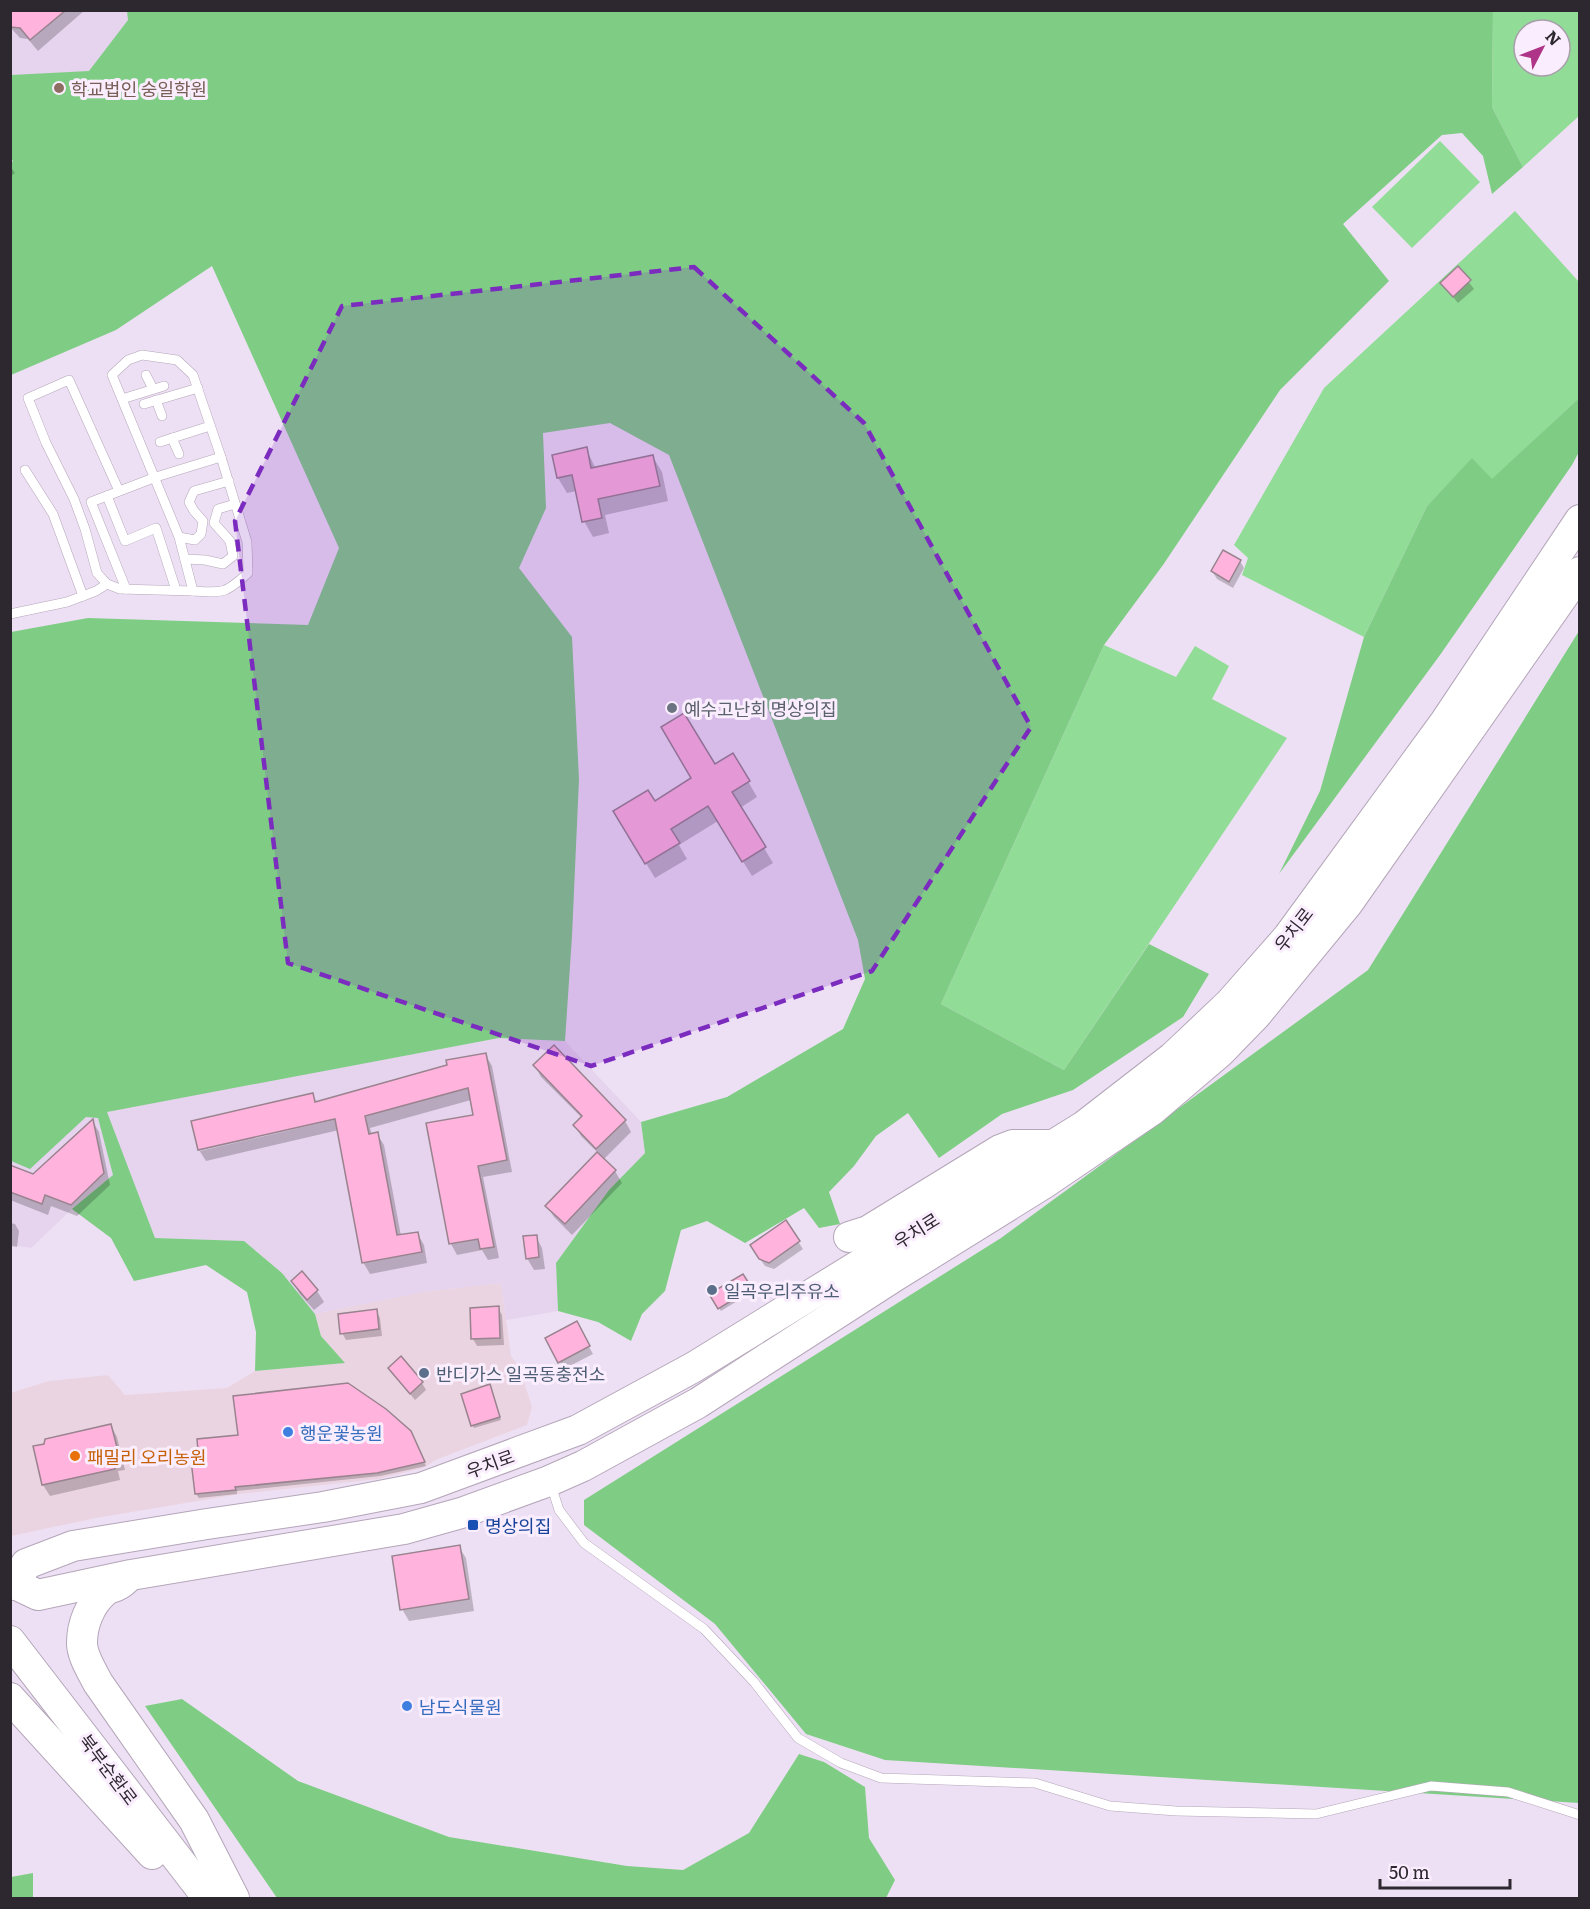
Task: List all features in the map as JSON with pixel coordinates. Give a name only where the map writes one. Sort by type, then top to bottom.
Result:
[{"type":"main road","name":"우치로","points":[[1580,520],[1445,722],[1288,937],[1230,1003],[1173,1057],[1084,1125],[694,1367],[578,1430],[421,1488],[323,1507],[73,1546],[26,1564],[13,1584],[38,1595],[131,1575],[404,1529],[461,1513],[549,1481],[583,1466],[698,1403],[1043,1184],[1152,1110],[1220,1052],[1256,1015],[1348,903],[1580,572]]},
{"type":"main road","points":[[849,1237],[868,1231],[1000,1150],[1013,1145],[1052,1145]]},
{"type":"main road","points":[[131,1575],[118,1587],[106,1589],[92,1606],[85,1621],[82,1645],[98,1683],[194,1820],[234,1899]]},
{"type":"main road","name":"북부순환로","points":[[10,1641],[208,1899]]},
{"type":"main road","points":[[10,1698],[192,1899]]},
{"type":"lane","points":[[119,491],[69,380],[28,398],[46,443],[74,499],[97,573],[107,584],[120,589],[217,593],[231,588],[248,573],[247,542],[229,481],[193,375],[177,360],[142,355],[128,360],[112,375],[179,537],[193,591]]},
{"type":"lane","points":[[146,375],[153,389]]},
{"type":"lane","points":[[122,399],[164,386]]},
{"type":"lane","points":[[144,404],[198,388]]},
{"type":"lane","points":[[156,400],[162,416]]},
{"type":"lane","points":[[160,442],[210,426]]},
{"type":"lane","points":[[172,438],[179,454]]},
{"type":"lane","points":[[126,589],[91,502],[156,477],[221,457]]},
{"type":"lane","points":[[25,470],[53,514],[83,596]]},
{"type":"lane","points":[[179,537],[195,540],[201,534],[203,521],[189,502],[194,491],[229,481]]},
{"type":"lane","points":[[106,496],[126,541],[156,528],[176,590]]},
{"type":"lane","points":[[185,559],[223,564],[233,556],[230,541],[214,523],[218,510],[235,504]]},
{"type":"lane","points":[[10,614],[67,602],[96,591],[107,584]]},
{"type":"lane","points":[[549,1481],[559,1510],[584,1543],[704,1629],[754,1682],[798,1738],[841,1763],[881,1778],[1035,1783],[1110,1806],[1176,1811],[1316,1814],[1431,1786],[1508,1792],[1580,1815]]},
{"type":"highlighted area","points":[[694,267],[864,423],[1031,727],[872,971],[591,1066],[288,963],[235,521],[342,306]]},
{"type":"shaded area","name":"학교법인 숭일학원","points":[[11,11],[157,11],[11,205]]},
{"type":"shaded area","points":[[500,1038],[565,1041],[641,1122],[645,1153],[609,1190],[556,1263],[558,1311],[506,1320],[501,1283],[423,1292],[315,1314],[282,1273],[244,1241],[155,1238],[106,1111]]},
{"type":"shaded area","points":[[86,1117],[98,1117],[113,1175],[72,1209],[31,1248],[11,1245],[10,1161],[30,1168]]},
{"type":"shaded area","points":[[501,1283],[511,1356],[520,1369],[532,1407],[527,1425],[438,1459],[423,1468],[378,1479],[240,1494],[96,1518],[11,1536],[10,1393],[49,1381],[108,1375],[125,1395],[227,1388],[255,1371],[344,1363],[321,1336],[315,1314],[423,1292]]},
{"type":"green space","points":[[127,11],[1493,11],[1492,107],[1523,167],[1492,194],[1483,156],[1462,133],[1442,135],[1343,224],[1389,281],[1280,390],[1163,565],[1104,645],[941,1004],[1064,1070],[1149,944],[1209,974],[1183,1017],[1073,1090],[1002,1114],[939,1158],[908,1113],[876,1136],[854,1166],[829,1192],[840,1224],[819,1228],[804,1208],[745,1243],[707,1221],[681,1230],[665,1291],[642,1314],[631,1341],[598,1322],[558,1311],[556,1263],[609,1190],[645,1153],[641,1122],[727,1097],[843,1029],[865,979],[858,940],[669,455],[610,423],[543,433],[546,508],[519,568],[572,637],[579,779],[565,1041],[499,1038],[107,1112],[155,1238],[244,1241],[282,1273],[315,1314],[321,1336],[345,1363],[255,1371],[256,1332],[247,1292],[206,1265],[134,1281],[111,1238],[72,1209],[113,1175],[98,1118],[86,1117],[30,1169],[11,1161],[11,632],[88,618],[308,625],[339,548],[212,266],[116,330],[11,375],[10,165],[13,161],[10,157],[11,75],[89,71],[128,20]]},
{"type":"green space","points":[[1493,11],[1579,11],[1579,116],[1523,167],[1492,107]]},
{"type":"green space","points":[[1440,141],[1480,182],[1412,248],[1372,207]]},
{"type":"green space","points":[[1515,211],[1579,282],[1579,398],[1492,480],[1472,459],[1427,506],[1364,637],[1242,575],[1248,558],[1234,545],[1324,388]]},
{"type":"green space","points":[[1579,398],[1579,452],[1572,465],[1440,655],[1279,874],[1320,791],[1364,637],[1427,506],[1472,458],[1492,479]]},
{"type":"green space","points":[[1579,631],[1579,1803],[885,1760],[806,1734],[715,1624],[584,1525],[584,1500],[1001,1238],[1368,970]]},
{"type":"green space","points":[[1104,645],[1176,677],[1195,646],[1229,666],[1212,699],[1287,738],[1064,1070],[941,1004]]},
{"type":"green space","points":[[182,1699],[298,1781],[449,1837],[627,1866],[683,1870],[749,1833],[799,1754],[824,1762],[865,1787],[869,1838],[895,1880],[886,1898],[277,1898],[145,1706]]},
{"type":"green space","points":[[33,1873],[33,1898],[11,1898],[11,1877]]},
{"type":"building","points":[[10,10],[66,10],[30,40],[20,28],[10,27]]},
{"type":"building","points":[[1458,266],[1471,280],[1453,297],[1440,283]]},
{"type":"building","points":[[587,447],[591,468],[653,455],[660,486],[598,499],[602,518],[582,522],[572,475],[557,478],[552,455]]},
{"type":"building","points":[[1223,550],[1241,560],[1229,582],[1211,571]]},
{"type":"building","points":[[684,713],[715,764],[733,753],[750,781],[732,792],[766,847],[742,862],[708,806],[671,829],[680,843],[645,864],[613,811],[648,790],[655,801],[691,778],[661,727]]},
{"type":"building","points":[[554,1045],[626,1120],[596,1149],[573,1125],[582,1116],[533,1065]]},
{"type":"building","points":[[486,1053],[507,1160],[478,1166],[494,1247],[480,1249],[478,1239],[449,1244],[426,1123],[473,1115],[468,1088],[365,1116],[369,1134],[378,1132],[397,1235],[418,1232],[422,1252],[362,1263],[335,1119],[198,1150],[191,1121],[313,1093],[315,1102],[447,1065],[446,1060]]},
{"type":"building","points":[[93,1119],[104,1173],[71,1205],[45,1195],[42,1204],[10,1192],[10,1165],[33,1174]]},
{"type":"building","points":[[597,1152],[616,1170],[565,1224],[545,1206]]},
{"type":"building","points":[[786,1220],[800,1241],[769,1263],[759,1259],[750,1245]]},
{"type":"building","points":[[537,1235],[539,1257],[526,1259],[523,1236]]},
{"type":"building","points":[[302,1271],[318,1290],[307,1300],[291,1281]]},
{"type":"building","points":[[743,1274],[752,1288],[718,1309],[709,1294]]},
{"type":"building","points":[[499,1306],[500,1338],[471,1339],[470,1308]]},
{"type":"building","points":[[377,1309],[379,1329],[340,1334],[338,1314]]},
{"type":"building","points":[[577,1321],[590,1346],[558,1363],[545,1338]]},
{"type":"building","points":[[401,1356],[423,1382],[410,1394],[388,1368]]},
{"type":"building","points":[[348,1383],[386,1409],[411,1431],[425,1462],[377,1473],[235,1487],[236,1490],[195,1494],[190,1452],[198,1451],[197,1439],[238,1435],[233,1396]]},
{"type":"building","points":[[490,1384],[500,1417],[471,1426],[461,1394]]},
{"type":"building","points":[[111,1424],[120,1459],[113,1460],[115,1469],[42,1485],[33,1446],[44,1444],[45,1439]]},
{"type":"building","points":[[460,1545],[469,1599],[400,1610],[392,1556]]},
{"type":"place","name":"학교법인 숭일학원","points":[[59,88]]},
{"type":"place","name":"예수고난회 명상의집","points":[[672,708]]},
{"type":"place","name":"일곡우리주유소","points":[[712,1290]]},
{"type":"place","name":"반디가스 일곡동충전소","points":[[424,1373]]},
{"type":"place","name":"행운꽃농원","points":[[288,1432]]},
{"type":"place","name":"패밀리 오리농원","points":[[75,1456]]},
{"type":"place","name":"명상의집","points":[[473,1525]]},
{"type":"place","name":"남도식물원","points":[[407,1706]]}]
